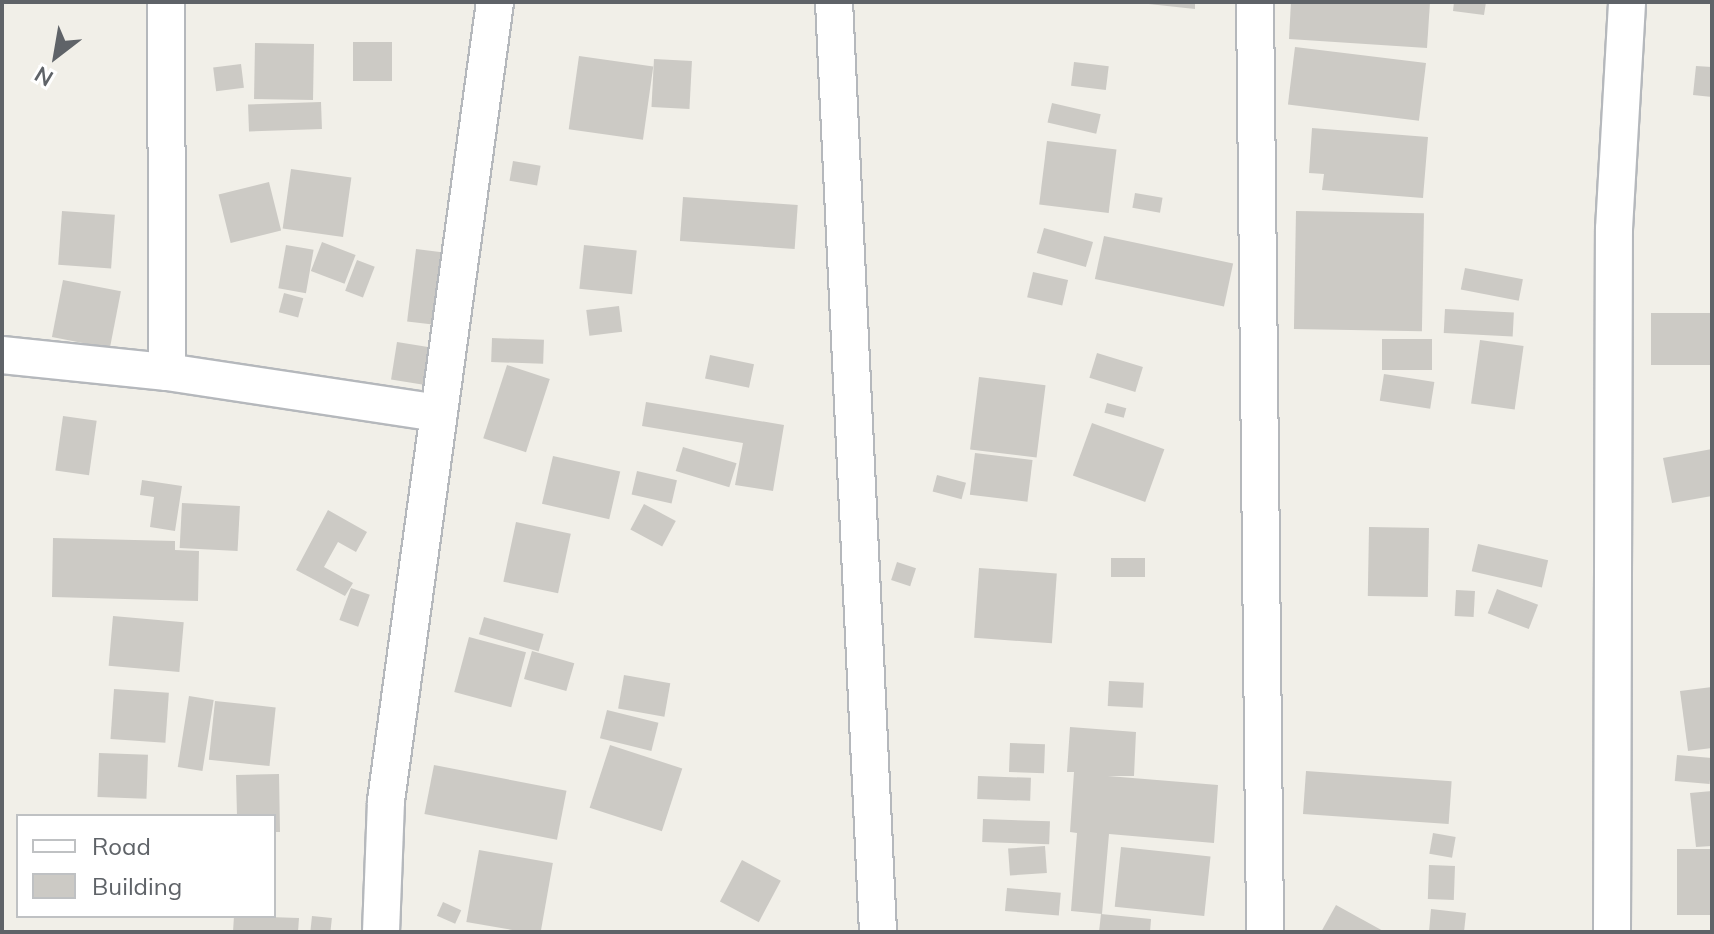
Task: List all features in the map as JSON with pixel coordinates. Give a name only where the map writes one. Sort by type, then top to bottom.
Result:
[{"type":"street","points":[[166,2],[167,372]]},
{"type":"street","points":[[381,932],[386,801],[495,2]]},
{"type":"street","points":[[834,2],[878,932]]},
{"type":"street","points":[[1255,2],[1265,932]]},
{"type":"street","points":[[1612,932],[1614,229],[1627,2]]},
{"type":"street","points":[[2,355],[167,372],[439,413]]},
{"type":"building","points":[[1130,2],[1195,2],[1195,9]]},
{"type":"building","points":[[1291,2],[1430,2],[1427,48],[1289,39]]},
{"type":"building","points":[[1454,2],[1486,2],[1484,15],[1453,11]]},
{"type":"building","points":[[353,42],[392,42],[392,81],[353,81]]},
{"type":"building","points":[[255,43],[314,44],[313,100],[254,99]]},
{"type":"building","points":[[1295,47],[1426,63],[1419,121],[1288,105]]},
{"type":"building","points":[[579,56],[653,66],[643,140],[569,129]]},
{"type":"building","points":[[654,59],[692,61],[689,109],[651,107]]},
{"type":"building","points":[[1074,62],[1109,66],[1106,90],[1071,86]]},
{"type":"building","points":[[241,64],[244,88],[216,91],[213,67]]},
{"type":"building","points":[[1696,66],[1712,67],[1712,97],[1693,95]]},
{"type":"building","points":[[321,102],[322,129],[249,132],[248,105]]},
{"type":"building","points":[[1052,103],[1101,114],[1096,134],[1048,122]]},
{"type":"building","points":[[1312,128],[1428,137],[1423,198],[1322,190],[1324,174],[1309,173]]},
{"type":"building","points":[[1047,141],[1116,150],[1109,213],[1039,205]]},
{"type":"building","points":[[513,161],[541,166],[537,186],[510,181]]},
{"type":"building","points":[[291,169],[351,177],[343,237],[283,228]]},
{"type":"building","points":[[269,182],[281,231],[231,243],[219,195]]},
{"type":"building","points":[[1135,193],[1163,198],[1160,213],[1132,208]]},
{"type":"building","points":[[683,197],[798,205],[795,249],[680,241]]},
{"type":"building","points":[[62,211],[115,215],[111,269],[58,265]]},
{"type":"building","points":[[1296,211],[1424,213],[1422,331],[1294,329]]},
{"type":"building","points":[[1044,228],[1093,242],[1086,267],[1037,253]]},
{"type":"building","points":[[1104,236],[1233,263],[1224,306],[1095,279]]},
{"type":"building","points":[[322,242],[356,255],[344,284],[311,271]]},
{"type":"building","points":[[286,245],[314,250],[306,293],[278,288]]},
{"type":"building","points":[[584,245],[637,251],[632,294],[579,289]]},
{"type":"building","points":[[416,249],[442,252],[433,325],[407,321]]},
{"type":"building","points":[[357,260],[375,267],[363,298],[345,291]]},
{"type":"building","points":[[1465,268],[1523,279],[1519,301],[1461,290]]},
{"type":"building","points":[[1033,272],[1068,280],[1062,305],[1027,297]]},
{"type":"building","points":[[63,280],[121,291],[110,348],[52,337]]},
{"type":"building","points":[[284,293],[303,298],[298,317],[279,312]]},
{"type":"building","points":[[619,306],[622,332],[589,336],[586,310]]},
{"type":"building","points":[[1445,309],[1514,313],[1513,337],[1444,333]]},
{"type":"building","points":[[1651,313],[1712,313],[1712,365],[1651,365]]},
{"type":"building","points":[[492,338],[544,340],[543,364],[491,362]]},
{"type":"building","points":[[1382,339],[1432,339],[1432,370],[1382,370]]},
{"type":"building","points":[[1480,340],[1524,346],[1515,410],[1471,403]]},
{"type":"building","points":[[397,342],[430,347],[424,385],[391,380]]},
{"type":"building","points":[[1097,353],[1143,367],[1135,392],[1089,378]]},
{"type":"building","points":[[710,355],[754,364],[749,388],[705,378]]},
{"type":"building","points":[[507,365],[550,379],[526,452],[483,438]]},
{"type":"building","points":[[1384,374],[1434,382],[1430,409],[1380,401]]},
{"type":"building","points":[[979,377],[1046,385],[1037,458],[970,449]]},
{"type":"building","points":[[646,402],[784,425],[773,491],[735,485],[743,443],[642,426]]},
{"type":"building","points":[[1107,403],[1126,408],[1124,418],[1104,413]]},
{"type":"building","points":[[63,416],[97,421],[89,475],[55,470]]},
{"type":"building","points":[[1092,423],[1164,449],[1145,502],[1073,476]]},
{"type":"building","points":[[683,447],[737,463],[729,487],[676,471]]},
{"type":"building","points":[[1712,449],[1712,496],[1672,503],[1663,458]]},
{"type":"building","points":[[975,453],[1033,460],[1027,502],[970,495]]},
{"type":"building","points":[[553,456],[620,472],[609,519],[542,504]]},
{"type":"building","points":[[637,471],[677,480],[672,504],[632,494]]},
{"type":"building","points":[[937,475],[966,483],[962,499],[933,491]]},
{"type":"building","points":[[142,480],[182,486],[175,531],[150,527],[154,497],[140,495]]},
{"type":"building","points":[[182,503],[240,506],[238,551],[180,548]]},
{"type":"building","points":[[644,504],[676,521],[662,547],[630,530]]},
{"type":"building","points":[[328,510],[367,532],[356,552],[338,542],[324,567],[353,583],[345,596],[296,570]]},
{"type":"building","points":[[516,522],[571,534],[558,593],[503,582]]},
{"type":"building","points":[[1369,527],[1429,528],[1428,597],[1368,596]]},
{"type":"building","points":[[53,538],[175,541],[175,550],[199,551],[198,601],[52,597]]},
{"type":"building","points":[[1478,544],[1548,560],[1542,587],[1472,571]]},
{"type":"building","points":[[1111,558],[1145,558],[1145,577],[1111,577]]},
{"type":"building","points":[[897,562],[916,568],[910,586],[891,580]]},
{"type":"building","points":[[979,568],[1057,573],[1052,643],[974,638]]},
{"type":"building","points":[[351,588],[370,595],[358,627],[339,620]]},
{"type":"building","points":[[1497,589],[1538,605],[1529,629],[1488,613]]},
{"type":"building","points":[[1456,590],[1475,591],[1474,617],[1455,616]]},
{"type":"building","points":[[113,616],[184,622],[179,672],[109,666]]},
{"type":"building","points":[[484,617],[544,634],[539,651],[479,634]]},
{"type":"building","points":[[469,637],[526,652],[511,707],[454,692]]},
{"type":"building","points":[[532,651],[574,663],[566,691],[524,679]]},
{"type":"building","points":[[624,675],[670,683],[664,717],[618,708]]},
{"type":"building","points":[[1109,681],[1144,683],[1143,708],[1108,706]]},
{"type":"building","points":[[1712,687],[1712,748],[1688,751],[1680,691]]},
{"type":"building","points":[[114,689],[169,693],[165,743],[111,739]]},
{"type":"building","points":[[189,696],[214,700],[202,771],[178,767]]},
{"type":"building","points":[[215,701],[276,707],[269,766],[209,760]]},
{"type":"building","points":[[607,710],[658,723],[651,751],[600,738]]},
{"type":"building","points":[[1070,727],[1136,732],[1134,776],[1108,776],[1218,785],[1214,843],[1109,834],[1102,914],[1071,911],[1077,833],[1070,832],[1074,772],[1067,772]]},
{"type":"building","points":[[1010,743],[1045,744],[1044,773],[1009,772]]},
{"type":"building","points":[[610,745],[682,768],[662,831],[590,808]]},
{"type":"building","points":[[99,753],[148,755],[146,799],[97,797]]},
{"type":"building","points":[[1677,755],[1712,758],[1710,784],[1675,781]]},
{"type":"building","points":[[434,765],[567,791],[557,840],[424,814]]},
{"type":"building","points":[[1306,771],[1452,781],[1449,824],[1303,814]]},
{"type":"building","points":[[279,774],[280,832],[276,832],[276,814],[237,814],[236,775]]},
{"type":"building","points":[[978,776],[1031,778],[1030,801],[977,799]]},
{"type":"building","points":[[1712,791],[1712,846],[1696,847],[1690,793]]},
{"type":"building","points":[[983,819],[1050,821],[1049,844],[982,842]]},
{"type":"building","points":[[1433,833],[1456,837],[1452,858],[1429,854]]},
{"type":"building","points":[[1045,846],[1047,873],[1010,876],[1008,849]]},
{"type":"building","points":[[1121,847],[1211,856],[1204,916],[1115,907]]},
{"type":"building","points":[[1677,849],[1712,849],[1712,915],[1677,915]]},
{"type":"building","points":[[479,850],[553,863],[541,932],[466,922]]},
{"type":"building","points":[[742,860],[781,881],[759,922],[720,901]]},
{"type":"building","points":[[1429,865],[1455,866],[1454,900],[1428,899]]},
{"type":"building","points":[[1007,888],[1061,893],[1059,916],[1005,911]]},
{"type":"building","points":[[443,902],[461,910],[455,924],[437,916]]},
{"type":"building","points":[[1336,905],[1385,932],[1321,932]]},
{"type":"building","points":[[1431,909],[1466,913],[1464,932],[1429,932]]},
{"type":"building","points":[[1101,914],[1151,919],[1150,932],[1099,932]]},
{"type":"building","points":[[312,916],[332,918],[330,932],[310,932]]},
{"type":"building","points":[[234,918],[299,918],[298,932],[233,932]]}]
